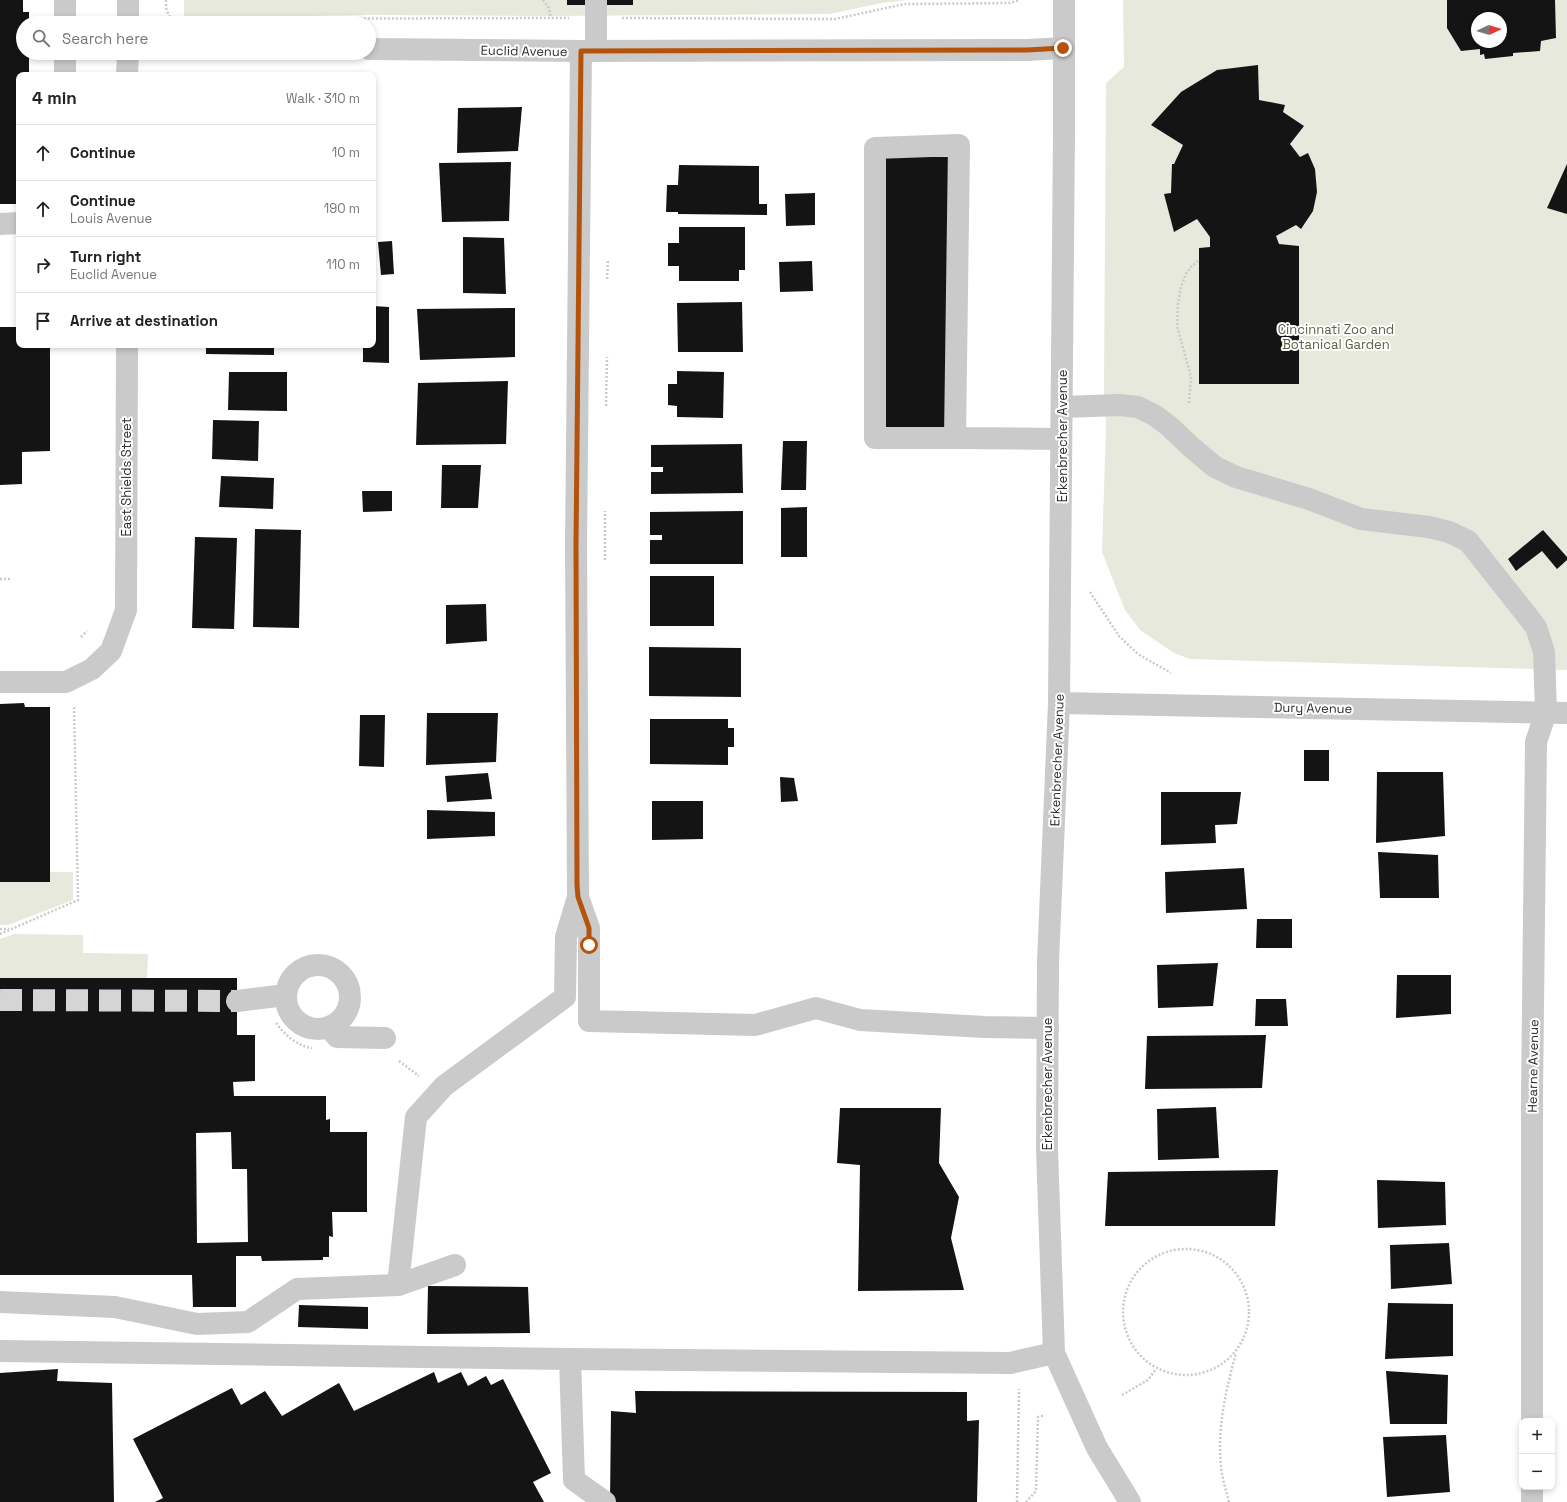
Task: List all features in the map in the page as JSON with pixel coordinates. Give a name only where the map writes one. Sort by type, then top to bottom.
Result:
[{"type":"street","points":[[65,0],[65,16]]},
{"type":"street","points":[[128,0],[128,16]]},
{"type":"street","name":"Erkenbrecher Avenue","points":[[1064,0],[1059,703],[1048,962],[1047,1148],[1054,1353],[1097,1448],[1130,1502]]},
{"type":"street","points":[[398,1285],[416,1117],[444,1086],[565,996],[566,937],[578,891],[576,544],[588,51],[597,3]]},
{"type":"street","name":"Euclid Avenue","points":[[376,49],[588,51],[1027,50],[1063,48]]},
{"type":"street","points":[[65,60],[65,72]]},
{"type":"street","points":[[128,60],[128,72]]},
{"type":"street","points":[[955,438],[959,145],[875,148],[875,438],[1061,439]]},
{"type":"street","points":[[0,224],[16,223]]},
{"type":"street","name":"East Shields Street","points":[[0,682],[66,682],[92,669],[111,651],[126,610],[127,348]]},
{"type":"street","points":[[1062,407],[1119,405],[1138,407],[1154,415],[1169,426],[1215,467],[1236,477],[1309,499],[1360,519],[1429,527],[1449,532],[1468,541],[1536,626],[1544,652],[1546,712]]},
{"type":"street","name":"Dury Avenue","points":[[1059,703],[1567,713]]},
{"type":"street","name":"Hearne Avenue","points":[[1532,1418],[1532,1095],[1536,742],[1546,712]]},
{"type":"street","points":[[578,891],[589,928],[589,1021],[756,1025],[816,1008],[860,1020],[984,1027],[1048,1028]]},
{"type":"street","points":[[314,964],[325,965],[336,969],[349,986],[351,997],[349,1008],[343,1018],[329,1027],[325,1029],[316,1029],[306,1026],[297,1021],[291,1014],[287,1005],[286,995],[289,984],[294,975],[303,968],[314,964]]},
{"type":"street","points":[[237,1001],[286,995]]},
{"type":"street","points":[[329,1027],[337,1037],[385,1038]]},
{"type":"street","points":[[0,1302],[115,1307],[197,1324],[248,1322],[297,1289],[398,1285],[455,1265]]},
{"type":"street","points":[[0,1351],[570,1359],[1010,1363],[1054,1353]]},
{"type":"street","points":[[570,1359],[574,1480],[605,1502]]},
{"type":"street","points":[[1532,1490],[1532,1502]]},
{"type":"path","points":[[543,0],[549,8],[551,18]]},
{"type":"path","points":[[1189,404],[1191,377],[1177,326],[1178,304],[1181,287],[1186,274],[1191,267],[1200,260]]},
{"type":"path","points":[[0,579],[11,579]]},
{"type":"path","points":[[1090,592],[1119,636],[1138,654],[1171,673]]},
{"type":"path","points":[[81,637],[87,631]]},
{"type":"path","points":[[0,934],[78,900],[74,703]]},
{"type":"path","points":[[0,929],[11,929]]},
{"type":"path","points":[[1183,1248],[1205,1251],[1224,1261],[1240,1277],[1249,1297],[1250,1320],[1244,1341],[1230,1359],[1214,1370],[1195,1376],[1175,1375],[1156,1369],[1140,1356],[1129,1340],[1123,1321],[1124,1301],[1130,1282],[1143,1266],[1161,1254],[1183,1248]]},
{"type":"path","points":[[1229,1502],[1221,1467],[1221,1424],[1227,1388],[1237,1351]]},
{"type":"path","points":[[1122,1395],[1148,1380],[1156,1369]]},
{"type":"path","points":[[1018,1502],[1019,1389]]},
{"type":"path","points":[[1026,1502],[1036,1491],[1038,1417],[1045,1415]]},
{"type":"green space","points":[[184,0],[907,0],[882,3],[829,14],[184,16]]},
{"type":"green space","name":"Cincinnati Zoo and Botanical Garden","points":[[1123,0],[1567,0],[1567,670],[1190,659],[1174,653],[1140,630],[1125,610],[1102,552],[1106,426],[1104,391],[1106,83],[1124,67]]},
{"type":"green space","points":[[50,872],[73,872],[73,900],[8,925],[0,925],[0,882],[50,882]]},
{"type":"green space","points":[[14,934],[83,935],[83,953],[148,954],[147,979],[0,978],[0,939]]},
{"type":"building","points":[[0,0],[23,0],[23,12],[29,12],[29,16],[16,16],[16,60],[29,60],[29,72],[16,72],[16,204],[0,204]]},
{"type":"building","points":[[567,0],[633,0],[633,5],[567,5]]},
{"type":"building","points":[[1447,0],[1555,0],[1556,38],[1541,41],[1540,51],[1513,53],[1513,56],[1485,59],[1484,54],[1480,55],[1480,49],[1461,51],[1447,28]]},
{"type":"building","points":[[1258,65],[1259,100],[1285,105],[1283,112],[1304,126],[1290,144],[1300,157],[1308,153],[1315,169],[1317,192],[1313,211],[1301,229],[1296,225],[1276,236],[1279,244],[1299,246],[1299,384],[1199,384],[1199,248],[1210,247],[1210,237],[1197,219],[1174,232],[1164,194],[1171,193],[1172,164],[1174,164],[1183,145],[1151,125],[1181,92],[1217,70]]},
{"type":"building","points":[[522,107],[518,151],[457,153],[458,108]]},
{"type":"building","points":[[884,156],[951,157],[949,430],[882,430]]},
{"type":"building","points":[[511,162],[509,221],[442,222],[439,163]]},
{"type":"building","points":[[1567,164],[1567,214],[1547,208]]},
{"type":"building","points":[[679,165],[759,166],[759,204],[767,204],[767,215],[678,214],[678,212],[666,212],[667,185],[678,185]]},
{"type":"building","points":[[815,193],[815,225],[786,226],[785,194]]},
{"type":"building","points":[[679,227],[745,227],[745,270],[739,270],[739,281],[679,281],[679,266],[668,266],[668,243],[679,243]]},
{"type":"building","points":[[463,237],[504,238],[506,294],[463,293]]},
{"type":"building","points":[[392,241],[394,274],[381,275],[378,242]]},
{"type":"building","points":[[812,261],[813,291],[780,292],[779,262]]},
{"type":"building","points":[[742,302],[743,352],[678,352],[677,303]]},
{"type":"building","points":[[376,306],[389,307],[389,363],[363,362],[363,348],[376,348]]},
{"type":"building","points":[[515,308],[515,357],[420,360],[417,309]]},
{"type":"building","points":[[0,327],[16,327],[16,348],[50,348],[50,451],[22,452],[22,484],[0,485]]},
{"type":"building","points":[[206,348],[274,348],[274,355],[206,354]]},
{"type":"building","points":[[677,371],[724,372],[723,418],[677,417],[677,406],[668,405],[668,384],[677,384]]},
{"type":"building","points":[[229,372],[287,372],[287,411],[228,410]]},
{"type":"building","points":[[508,381],[506,444],[416,445],[418,383]]},
{"type":"building","points":[[213,420],[259,421],[258,461],[212,459]]},
{"type":"building","points":[[783,441],[807,441],[806,490],[781,490]]},
{"type":"building","points":[[742,444],[743,493],[651,494],[651,472],[663,472],[663,467],[651,467],[651,445]]},
{"type":"building","points":[[442,465],[481,465],[478,508],[441,508]]},
{"type":"building","points":[[221,476],[274,478],[273,509],[219,507]]},
{"type":"building","points":[[362,491],[392,491],[392,511],[363,512]]},
{"type":"building","points":[[807,507],[807,557],[781,557],[781,508]]},
{"type":"building","points":[[743,511],[743,564],[650,564],[650,540],[662,540],[662,535],[650,535],[650,512]]},
{"type":"building","points":[[255,529],[301,530],[299,628],[253,627]]},
{"type":"building","points":[[1543,530],[1567,557],[1567,560],[1557,569],[1542,551],[1516,571],[1508,559]]},
{"type":"building","points":[[195,537],[237,538],[234,629],[192,628]]},
{"type":"building","points":[[650,576],[714,576],[714,626],[650,626]]},
{"type":"building","points":[[486,604],[487,641],[446,644],[446,605]]},
{"type":"building","points":[[649,647],[741,648],[741,697],[649,696]]},
{"type":"building","points":[[24,703],[25,707],[50,707],[50,882],[0,882],[0,704]]},
{"type":"building","points":[[427,713],[498,713],[496,762],[426,765]]},
{"type":"building","points":[[360,715],[385,715],[384,767],[359,766]]},
{"type":"building","points":[[650,719],[728,719],[728,728],[734,728],[734,747],[728,747],[728,765],[650,764]]},
{"type":"building","points":[[1304,750],[1329,750],[1329,781],[1304,781]]},
{"type":"building","points":[[1377,772],[1443,772],[1445,836],[1376,843]]},
{"type":"building","points":[[488,773],[492,799],[447,802],[445,776]]},
{"type":"building","points":[[780,777],[794,778],[798,801],[781,802]]},
{"type":"building","points":[[1161,792],[1241,792],[1237,824],[1215,825],[1216,843],[1161,845]]},
{"type":"building","points":[[652,801],[703,801],[703,839],[652,840]]},
{"type":"building","points":[[427,810],[495,812],[495,836],[427,839]]},
{"type":"building","points":[[1378,852],[1438,855],[1439,898],[1380,898]]},
{"type":"building","points":[[1244,868],[1247,909],[1166,913],[1165,872]]},
{"type":"building","points":[[1257,919],[1292,919],[1292,948],[1256,948]]},
{"type":"building","points":[[1218,963],[1213,1006],[1158,1008],[1157,965]]},
{"type":"building","points":[[1397,975],[1451,975],[1451,1014],[1396,1018]]},
{"type":"building","points":[[0,978],[237,978],[237,1035],[255,1035],[255,1081],[233,1082],[234,1096],[326,1096],[326,1120],[330,1119],[330,1132],[367,1132],[367,1212],[332,1212],[333,1237],[329,1236],[329,1257],[323,1257],[323,1260],[262,1261],[261,1256],[236,1256],[236,1307],[193,1307],[192,1275],[0,1275]],"holes":[[[231,1132],[232,1169],[247,1169],[248,1242],[197,1243],[196,1133]]]},
{"type":"building","points":[[1256,999],[1286,999],[1288,1026],[1255,1026]]},
{"type":"building","points":[[1266,1035],[1262,1088],[1145,1089],[1147,1036]]},
{"type":"building","points":[[1216,1107],[1219,1158],[1158,1160],[1157,1109]]},
{"type":"building","points":[[840,1108],[941,1108],[939,1163],[959,1197],[951,1238],[964,1290],[858,1291],[860,1165],[837,1163]]},
{"type":"building","points":[[1278,1170],[1275,1226],[1105,1226],[1108,1172]]},
{"type":"building","points":[[1377,1180],[1445,1182],[1446,1225],[1378,1228]]},
{"type":"building","points":[[1449,1243],[1452,1284],[1391,1289],[1390,1245]]},
{"type":"building","points":[[428,1286],[528,1287],[530,1333],[427,1334]]},
{"type":"building","points":[[1388,1303],[1453,1304],[1453,1356],[1385,1359]]},
{"type":"building","points":[[299,1305],[368,1307],[368,1329],[298,1327]]},
{"type":"building","points":[[58,1369],[57,1381],[112,1383],[114,1502],[0,1502],[0,1373]]},
{"type":"building","points":[[1386,1371],[1448,1375],[1447,1424],[1390,1424]]},
{"type":"building","points":[[434,1372],[438,1383],[461,1372],[468,1386],[486,1376],[491,1385],[503,1379],[551,1473],[533,1482],[544,1502],[155,1502],[163,1498],[133,1439],[232,1388],[241,1405],[265,1391],[282,1416],[339,1383],[354,1411]]},
{"type":"building","points":[[635,1391],[967,1392],[967,1421],[979,1420],[977,1502],[610,1502],[611,1411],[636,1413]]},
{"type":"building","points":[[1446,1435],[1450,1492],[1387,1497],[1383,1437]]},
{"type":"tunnel","points":[[0,1000],[237,1001]]},
{"type":"route","points":[[589,945],[589,928],[578,897],[577,885],[576,544],[581,51],[1027,50],[1063,48]]}]
